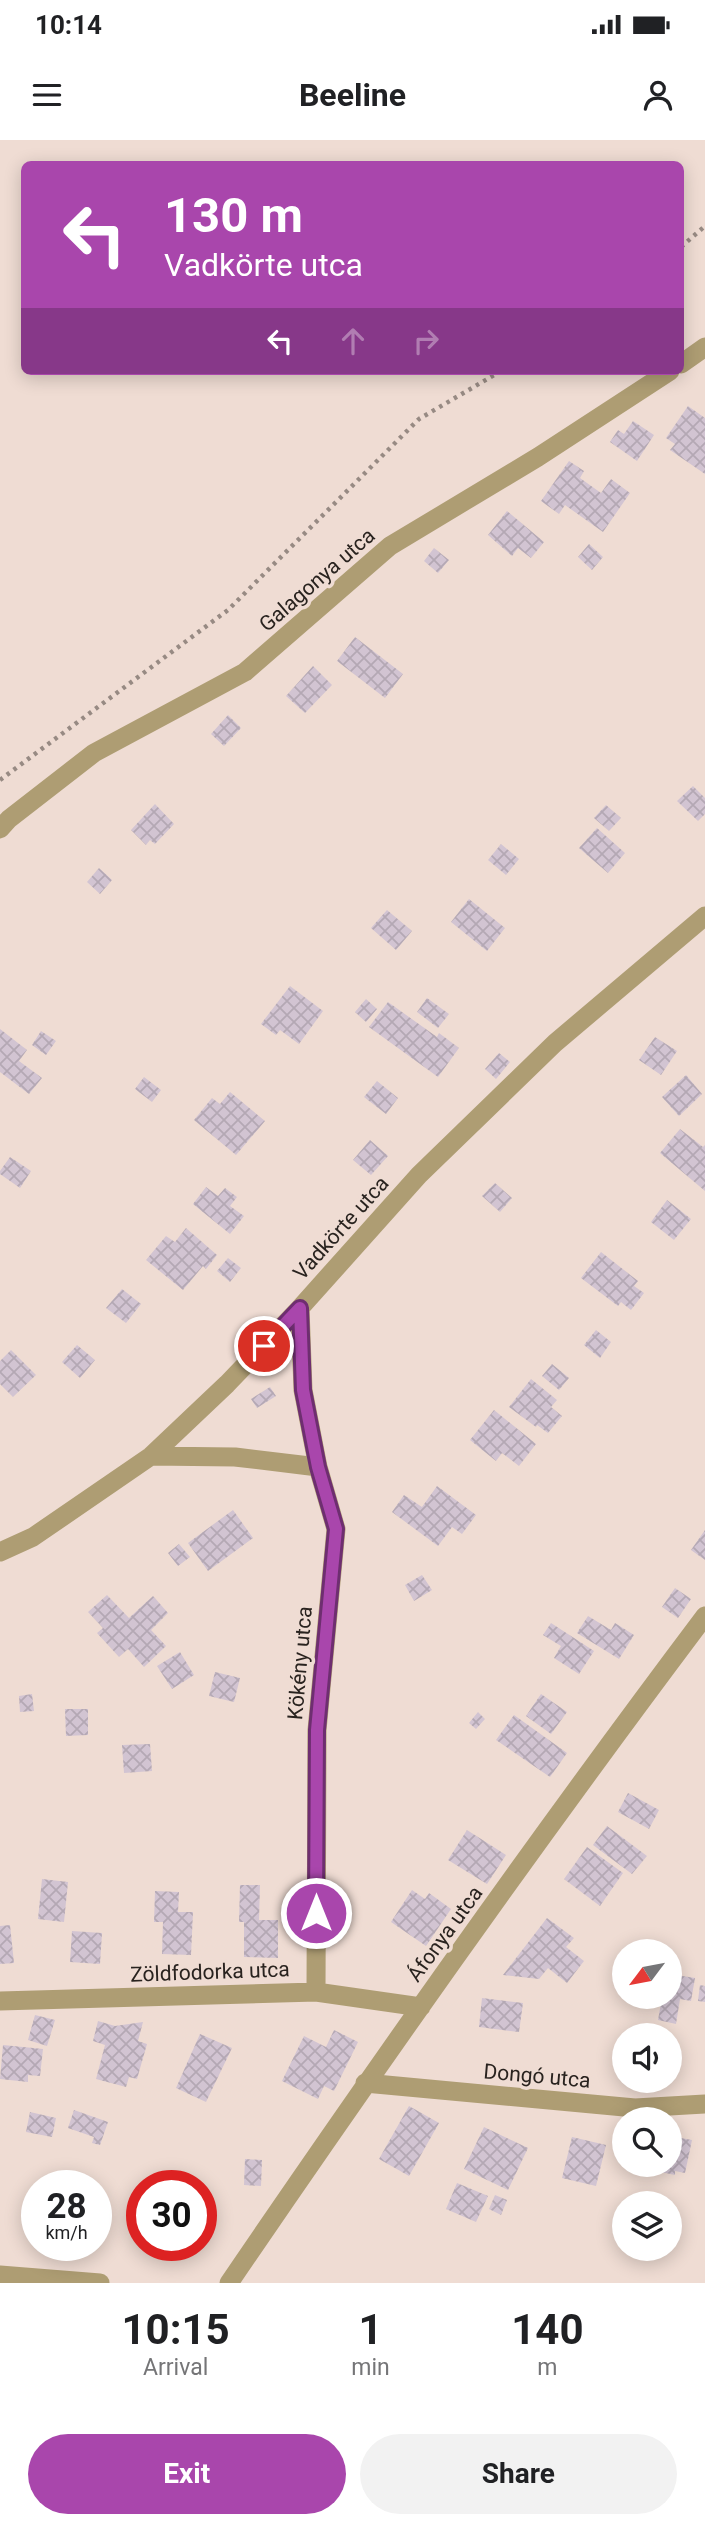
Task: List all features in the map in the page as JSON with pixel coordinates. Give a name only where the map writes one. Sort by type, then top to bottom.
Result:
[{"type":"street","points":[[684,362],[705,347]]},
{"type":"street","name":"Galagonya utca","points":[[0,829],[9,819],[94,753],[245,672],[390,546],[538,457],[664,375]]},
{"type":"street","name":"Vadkörte utca","points":[[0,1552],[33,1537],[151,1456],[227,1384],[300,1308],[438,1156],[555,1043],[705,916]]},
{"type":"street","name":"Kökény utca","points":[[300,1308],[303,1390],[318,1467],[336,1529],[317,1730],[316,1992]]},
{"type":"street","points":[[151,1456],[235,1457],[318,1467]]},
{"type":"street","name":"Áfonya utca","points":[[229,2283],[366,2083],[705,1616]]},
{"type":"street","name":"Zöldfodorka utca","points":[[0,2001],[316,1992],[421,2007]]},
{"type":"street","name":"Dongó utca","points":[[366,2083],[635,2108],[705,2104]]},
{"type":"street","points":[[0,2275],[100,2283]]},
{"type":"path","points":[[684,244],[705,226]]},
{"type":"path","points":[[0,780],[228,610],[419,419],[494,375]]},
{"type":"building","points":[[688,406],[705,418],[705,474],[670,450],[675,444],[666,438]]},
{"type":"building","points":[[633,421],[654,435],[637,461],[610,442],[618,430],[624,434]]},
{"type":"building","points":[[569,461],[584,471],[580,478],[601,493],[611,479],[630,493],[603,532],[565,505],[559,514],[541,501]]},
{"type":"building","points":[[507,511],[544,542],[531,558],[518,548],[512,556],[488,535]]},
{"type":"building","points":[[589,544],[603,557],[592,570],[578,557]]},
{"type":"building","points":[[434,548],[449,560],[438,573],[424,561]]},
{"type":"building","points":[[355,637],[403,674],[385,698],[337,661]]},
{"type":"building","points":[[313,666],[332,685],[305,713],[286,696]]},
{"type":"building","points":[[228,715],[241,728],[224,746],[211,734]]},
{"type":"building","points":[[693,786],[705,798],[705,814],[698,821],[677,801]]},
{"type":"building","points":[[155,804],[174,824],[155,844],[150,840],[146,845],[131,830]]},
{"type":"building","points":[[606,805],[621,818],[609,831],[594,818]]},
{"type":"building","points":[[597,828],[625,853],[608,873],[579,848]]},
{"type":"building","points":[[501,844],[519,859],[506,875],[488,860]]},
{"type":"building","points":[[99,868],[112,880],[100,894],[87,882]]},
{"type":"building","points":[[469,899],[505,928],[487,951],[451,922]]},
{"type":"building","points":[[387,910],[412,931],[396,950],[371,928]]},
{"type":"building","points":[[290,986],[323,1011],[299,1044],[280,1030],[276,1035],[261,1024]]},
{"type":"building","points":[[427,998],[449,1014],[438,1028],[417,1012]]},
{"type":"building","points":[[366,999],[377,1009],[366,1022],[355,1012]]},
{"type":"building","points":[[388,1002],[437,1037],[439,1033],[459,1048],[438,1077],[369,1027]]},
{"type":"building","points":[[0,1029],[27,1050],[19,1061],[42,1078],[29,1094],[0,1072]]},
{"type":"building","points":[[41,1031],[56,1041],[46,1055],[32,1045]]},
{"type":"building","points":[[655,1037],[677,1051],[661,1075],[639,1060]]},
{"type":"building","points":[[499,1053],[510,1062],[496,1079],[485,1069]]},
{"type":"building","points":[[686,1075],[702,1094],[679,1116],[662,1097]]},
{"type":"building","points":[[144,1077],[161,1090],[152,1102],[135,1089]]},
{"type":"building","points":[[377,1081],[398,1098],[386,1114],[364,1097]]},
{"type":"building","points":[[230,1092],[265,1121],[236,1155],[194,1120],[212,1098],[220,1104]]},
{"type":"building","points":[[680,1129],[703,1147],[705,1145],[705,1191],[660,1153]]},
{"type":"building","points":[[370,1140],[388,1156],[371,1175],[353,1160]]},
{"type":"building","points":[[10,1157],[31,1171],[20,1188],[0,1174]]},
{"type":"building","points":[[495,1183],[512,1198],[500,1212],[482,1196]]},
{"type":"building","points":[[206,1187],[218,1196],[225,1188],[237,1197],[230,1206],[244,1216],[230,1234],[193,1204]]},
{"type":"building","points":[[667,1200],[691,1219],[674,1240],[651,1222]]},
{"type":"building","points":[[186,1228],[217,1255],[206,1269],[203,1266],[183,1290],[146,1260],[166,1236],[175,1242]]},
{"type":"building","points":[[601,1252],[638,1281],[634,1286],[644,1293],[631,1310],[621,1302],[618,1306],[581,1278]]},
{"type":"building","points":[[228,1258],[241,1268],[230,1282],[217,1271]]},
{"type":"building","points":[[122,1289],[141,1304],[126,1323],[106,1308]]},
{"type":"building","points":[[596,1330],[611,1342],[600,1358],[584,1345]]},
{"type":"building","points":[[77,1345],[95,1360],[80,1378],[62,1362]]},
{"type":"building","points":[[11,1350],[36,1375],[13,1397],[0,1384],[0,1361]]},
{"type":"building","points":[[552,1364],[569,1378],[559,1390],[542,1376]]},
{"type":"building","points":[[531,1379],[557,1400],[551,1407],[562,1416],[548,1433],[509,1407]]},
{"type":"building","points":[[270,1387],[276,1396],[257,1408],[251,1399]]},
{"type":"building","points":[[494,1410],[536,1444],[519,1466],[502,1453],[496,1461],[470,1440]]},
{"type":"building","points":[[437,1486],[476,1515],[462,1534],[452,1527],[438,1546],[392,1512],[404,1495],[422,1507]]},
{"type":"building","points":[[233,1510],[253,1538],[208,1571],[188,1543]]},
{"type":"building","points":[[705,1530],[705,1560],[691,1550]]},
{"type":"building","points":[[179,1544],[190,1557],[178,1566],[168,1553]]},
{"type":"building","points":[[422,1575],[432,1590],[414,1601],[405,1585]]},
{"type":"building","points":[[675,1588],[691,1599],[678,1618],[662,1607]]},
{"type":"building","points":[[107,1595],[129,1618],[153,1596],[168,1613],[151,1630],[166,1646],[144,1667],[128,1649],[119,1657],[97,1633],[103,1628],[88,1612]]},
{"type":"building","points":[[588,1616],[611,1630],[615,1623],[634,1635],[619,1659],[577,1633]]},
{"type":"building","points":[[551,1623],[594,1651],[579,1674],[554,1658],[561,1646],[543,1635]]},
{"type":"building","points":[[180,1652],[194,1675],[172,1689],[157,1666]]},
{"type":"building","points":[[215,1672],[240,1678],[234,1702],[209,1696]]},
{"type":"building","points":[[32,1694],[34,1711],[20,1712],[19,1696]]},
{"type":"building","points":[[541,1694],[567,1712],[551,1734],[526,1716]]},
{"type":"building","points":[[65,1709],[88,1709],[88,1735],[66,1736]]},
{"type":"building","points":[[478,1712],[485,1719],[476,1729],[469,1723]]},
{"type":"building","points":[[514,1715],[567,1753],[550,1777],[496,1740]]},
{"type":"building","points":[[150,1744],[152,1771],[124,1773],[122,1745]]},
{"type":"building","points":[[628,1793],[659,1810],[649,1829],[618,1812]]},
{"type":"building","points":[[607,1826],[647,1856],[632,1874],[593,1845]]},
{"type":"building","points":[[467,1830],[506,1855],[487,1884],[448,1860]]},
{"type":"building","points":[[587,1847],[623,1873],[600,1906],[564,1879]]},
{"type":"building","points":[[42,1879],[68,1882],[64,1922],[38,1919]]},
{"type":"building","points":[[240,1885],[260,1885],[259,1920],[278,1920],[278,1958],[244,1957],[244,1922],[239,1922]]},
{"type":"building","points":[[412,1890],[425,1899],[429,1893],[451,1909],[426,1946],[391,1922]]},
{"type":"building","points":[[155,1891],[179,1892],[178,1912],[193,1912],[191,1955],[162,1954],[163,1922],[154,1922]]},
{"type":"building","points":[[547,1918],[574,1938],[566,1947],[584,1961],[567,1983],[548,1968],[539,1979],[503,1975]]},
{"type":"building","points":[[10,1925],[14,1963],[0,1964],[0,1926]]},
{"type":"building","points":[[72,1931],[102,1933],[100,1964],[70,1962]]},
{"type":"building","points":[[682,1976],[695,1978],[691,2001],[682,1999]]},
{"type":"building","points":[[700,1985],[705,1986],[705,2002],[698,2001]]},
{"type":"building","points":[[482,1998],[523,2003],[519,2032],[479,2027]]},
{"type":"building","points":[[660,2009],[678,2009],[676,2023],[658,2020]]},
{"type":"building","points":[[35,2015],[55,2020],[47,2046],[28,2040]]},
{"type":"building","points":[[98,2021],[115,2026],[143,2022],[138,2041],[147,2044],[137,2079],[129,2077],[126,2087],[96,2079],[105,2045],[93,2041]]},
{"type":"building","points":[[334,2030],[358,2042],[334,2091],[324,2086],[318,2099],[282,2081],[304,2036],[326,2047]]},
{"type":"building","points":[[200,2034],[232,2048],[206,2102],[176,2088]]},
{"type":"building","points":[[3,2045],[43,2049],[40,2076],[28,2075],[28,2082],[0,2079]]},
{"type":"building","points":[[409,2106],[439,2123],[409,2176],[379,2159]]},
{"type":"building","points":[[74,2110],[108,2122],[100,2145],[92,2143],[94,2137],[68,2128]]},
{"type":"building","points":[[30,2112],[56,2118],[52,2137],[26,2132]]},
{"type":"building","points":[[484,2127],[528,2148],[508,2190],[464,2169]]},
{"type":"building","points":[[572,2137],[606,2145],[596,2186],[562,2178]]},
{"type":"building","points":[[682,2138],[692,2140],[685,2173],[682,2172]]},
{"type":"building","points":[[245,2159],[262,2160],[261,2186],[244,2185]]},
{"type":"building","points":[[457,2183],[488,2196],[476,2222],[446,2209]]},
{"type":"building","points":[[495,2195],[507,2200],[501,2215],[489,2209]]},
{"type":"route","points":[[264,1346],[300,1308],[303,1390],[318,1467],[336,1529],[317,1730],[316,1913]]}]
